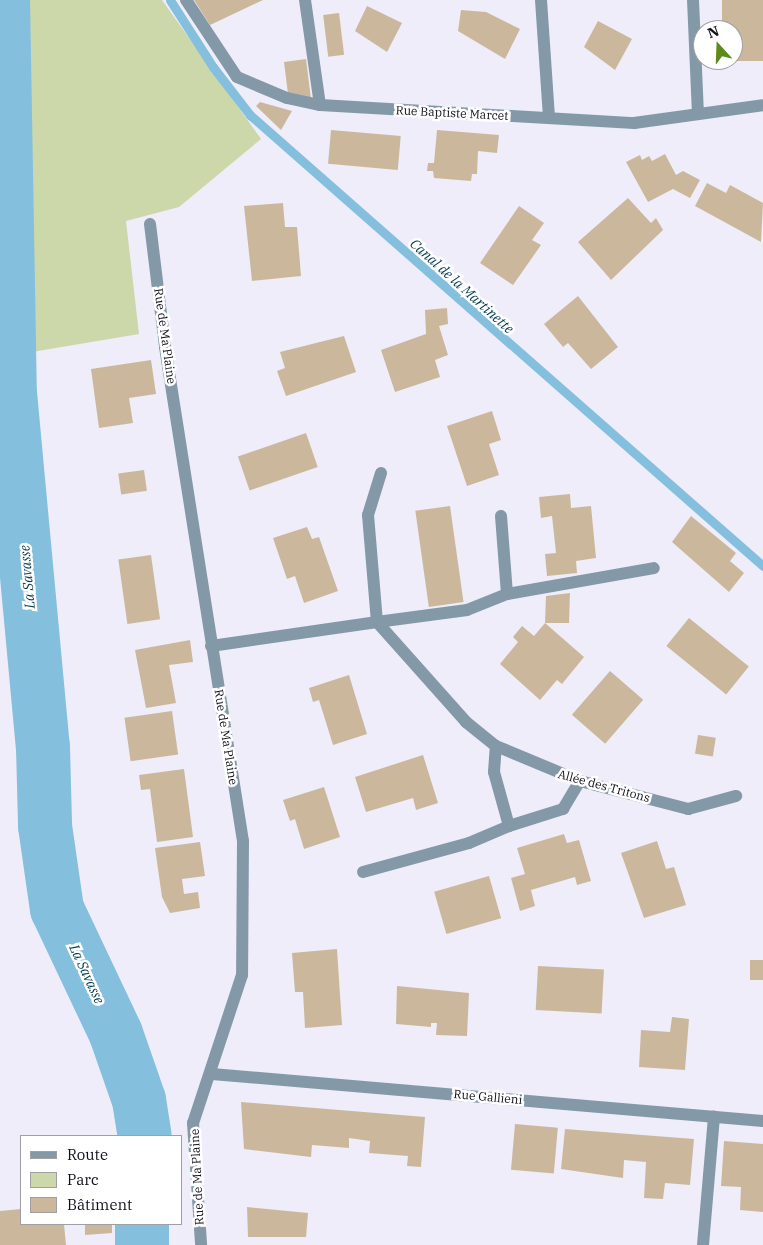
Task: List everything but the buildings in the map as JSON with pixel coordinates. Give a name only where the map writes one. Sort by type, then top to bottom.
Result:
[{"type":"street","name":"Rue Baptiste Marcet","points":[[186,0],[237,77],[287,98],[320,106],[634,123],[763,105]]},
{"type":"street","points":[[305,0],[320,106]]},
{"type":"street","points":[[541,0],[549,118]]},
{"type":"street","points":[[694,0],[698,114]]},
{"type":"street","name":"Rue de Ma Plaine","points":[[150,224],[211,646],[243,841],[242,975],[212,1074],[193,1123],[201,1245]]},
{"type":"street","points":[[377,622],[368,515],[381,473]]},
{"type":"street","points":[[501,516],[506,594]]},
{"type":"street","points":[[211,646],[467,610],[506,594],[654,568]]},
{"type":"street","name":"Allée des Tritons","points":[[377,622],[466,722],[496,746],[580,781],[688,809],[736,796]]},
{"type":"street","points":[[496,746],[494,772],[509,826]]},
{"type":"street","points":[[363,872],[469,843],[509,826],[563,809],[580,781]]},
{"type":"street","name":"Rue Gallieni","points":[[212,1074],[763,1121]]},
{"type":"street","points":[[703,1245],[714,1116]]},
{"type":"green space","points":[[21,0],[162,0],[261,139],[179,207],[126,221],[139,334],[20,354]]},
{"type":"waterway","name":"La Savasse","points":[[3,0],[10,393],[43,747],[45,826],[57,909],[116,1034],[139,1100],[145,1135]]},
{"type":"waterway","name":"Canal de la Martinette","points":[[170,0],[213,67],[250,115],[763,566]]},
{"type":"waterway","name":"La Savasse","points":[[142,1225],[142,1245]]}]
